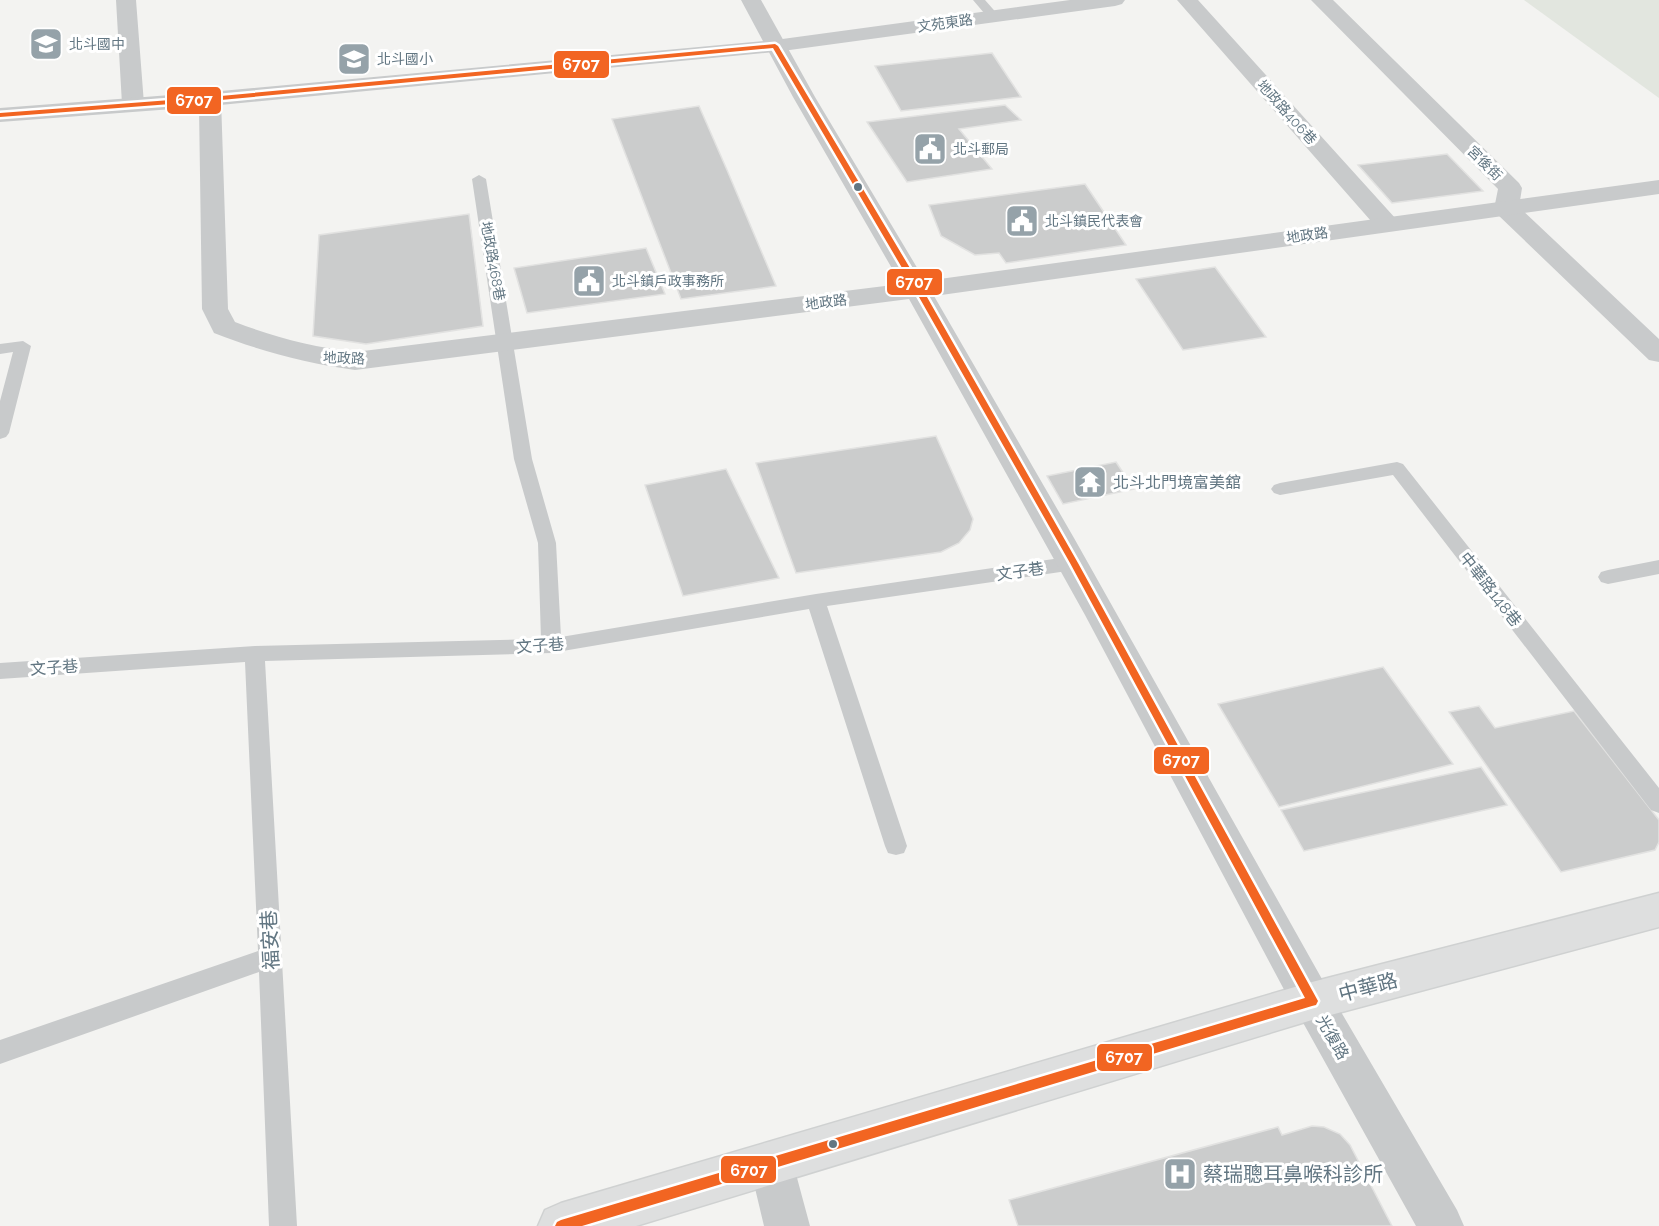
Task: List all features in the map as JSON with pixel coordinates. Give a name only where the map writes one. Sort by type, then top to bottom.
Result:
[{"type":"main road","name":"中華路","points":[[561,1226],[1312,1001],[1659,910]]},
{"type":"street","points":[[126,0],[133,104]]},
{"type":"street","name":"光復路","points":[[751,0],[775,46],[919,290],[1074,563],[1312,1001],[1442,1226]]},
{"type":"street","name":"文苑東路","points":[[0,115],[210,99],[775,46],[1115,0]]},
{"type":"street","name":"地政路406巷","points":[[1187,0],[1387,224]]},
{"type":"street","name":"宮後街","points":[[1321,0],[1510,188],[1506,208]]},
{"type":"street","name":"地政路","points":[[210,99],[215,309],[224,327],[268,345],[315,356],[355,361],[919,290],[1659,187]]},
{"type":"street","points":[[1506,208],[1659,354]]},
{"type":"street","points":[[771,1163],[788,1226]]},
{"type":"lane","points":[[979,0],[994,17]]},
{"type":"lane","name":"地政路468巷","points":[[479,179],[507,343],[523,459],[547,543],[550,646]]},
{"type":"lane","points":[[0,349],[23,346],[0,433]]},
{"type":"lane","name":"中華路148巷","points":[[1280,489],[1397,468],[1659,804]]},
{"type":"lane","name":"文子巷","points":[[0,671],[255,654],[550,646],[816,601],[1074,563]]},
{"type":"lane","points":[[1608,577],[1659,567]]},
{"type":"lane","points":[[816,601],[896,846]]},
{"type":"lane","name":"福安巷","points":[[255,654],[284,1226]]},
{"type":"lane","points":[[0,1052],[270,957]]},
{"type":"shaded area","points":[[1524,0],[1659,0],[1659,98]]},
{"type":"building","points":[[992,53],[1021,97],[901,111],[875,66]]},
{"type":"building","name":"北斗郵局","points":[[1005,105],[1021,120],[959,129],[992,169],[907,182],[867,122]]},
{"type":"building","points":[[699,106],[776,286],[681,299],[612,119]]},
{"type":"building","points":[[1447,154],[1483,191],[1392,203],[1358,165]]},
{"type":"building","name":"北斗鎮民代表會","points":[[1085,184],[1126,245],[1006,263],[999,253],[975,255],[941,236],[929,205]]},
{"type":"building","points":[[469,214],[483,326],[366,344],[313,336],[319,235]]},
{"type":"building","name":"北斗鎮戶政事務所","points":[[646,248],[665,294],[527,313],[514,268]]},
{"type":"building","points":[[1215,267],[1266,337],[1183,350],[1136,279]]},
{"type":"building","points":[[936,436],[973,519],[970,530],[959,543],[941,552],[796,573],[756,463]]},
{"type":"building","name":"北斗北門境富美舘","points":[[1116,462],[1134,489],[1063,504],[1047,476]]},
{"type":"building","points":[[726,469],[779,578],[683,596],[645,485]]},
{"type":"building","points":[[1383,667],[1453,764],[1279,807],[1218,704]]},
{"type":"building","points":[[1479,706],[1495,728],[1574,711],[1659,820],[1659,842],[1655,850],[1561,872],[1449,712]]},
{"type":"building","points":[[1481,767],[1507,805],[1304,851],[1281,810]]},
{"type":"building","points":[[1312,1126],[1324,1127],[1340,1134],[1350,1145],[1392,1226],[1018,1226],[1009,1200],[1278,1127],[1282,1135]]},
{"type":"transit line","name":"6707","points":[[775,46],[919,290],[1074,563],[1312,1001]]},
{"type":"transit line","name":"6707","points":[[0,115],[210,99],[775,46]]},
{"type":"transit line","name":"6707","points":[[561,1226],[1312,1001]]},
{"type":"place","name":"北斗國中","points":[[46,44]]},
{"type":"place","name":"北斗國小","points":[[354,59]]},
{"type":"place","name":"北斗郵局","points":[[930,149]]},
{"type":"place","name":"北斗鎮民代表會","points":[[1022,221]]},
{"type":"place","name":"北斗鎮戶政事務所","points":[[589,281]]},
{"type":"place","name":"北斗北門境富美舘","points":[[1090,482]]},
{"type":"place","name":"蔡瑞聰耳鼻喉科診所","points":[[1180,1174]]}]
